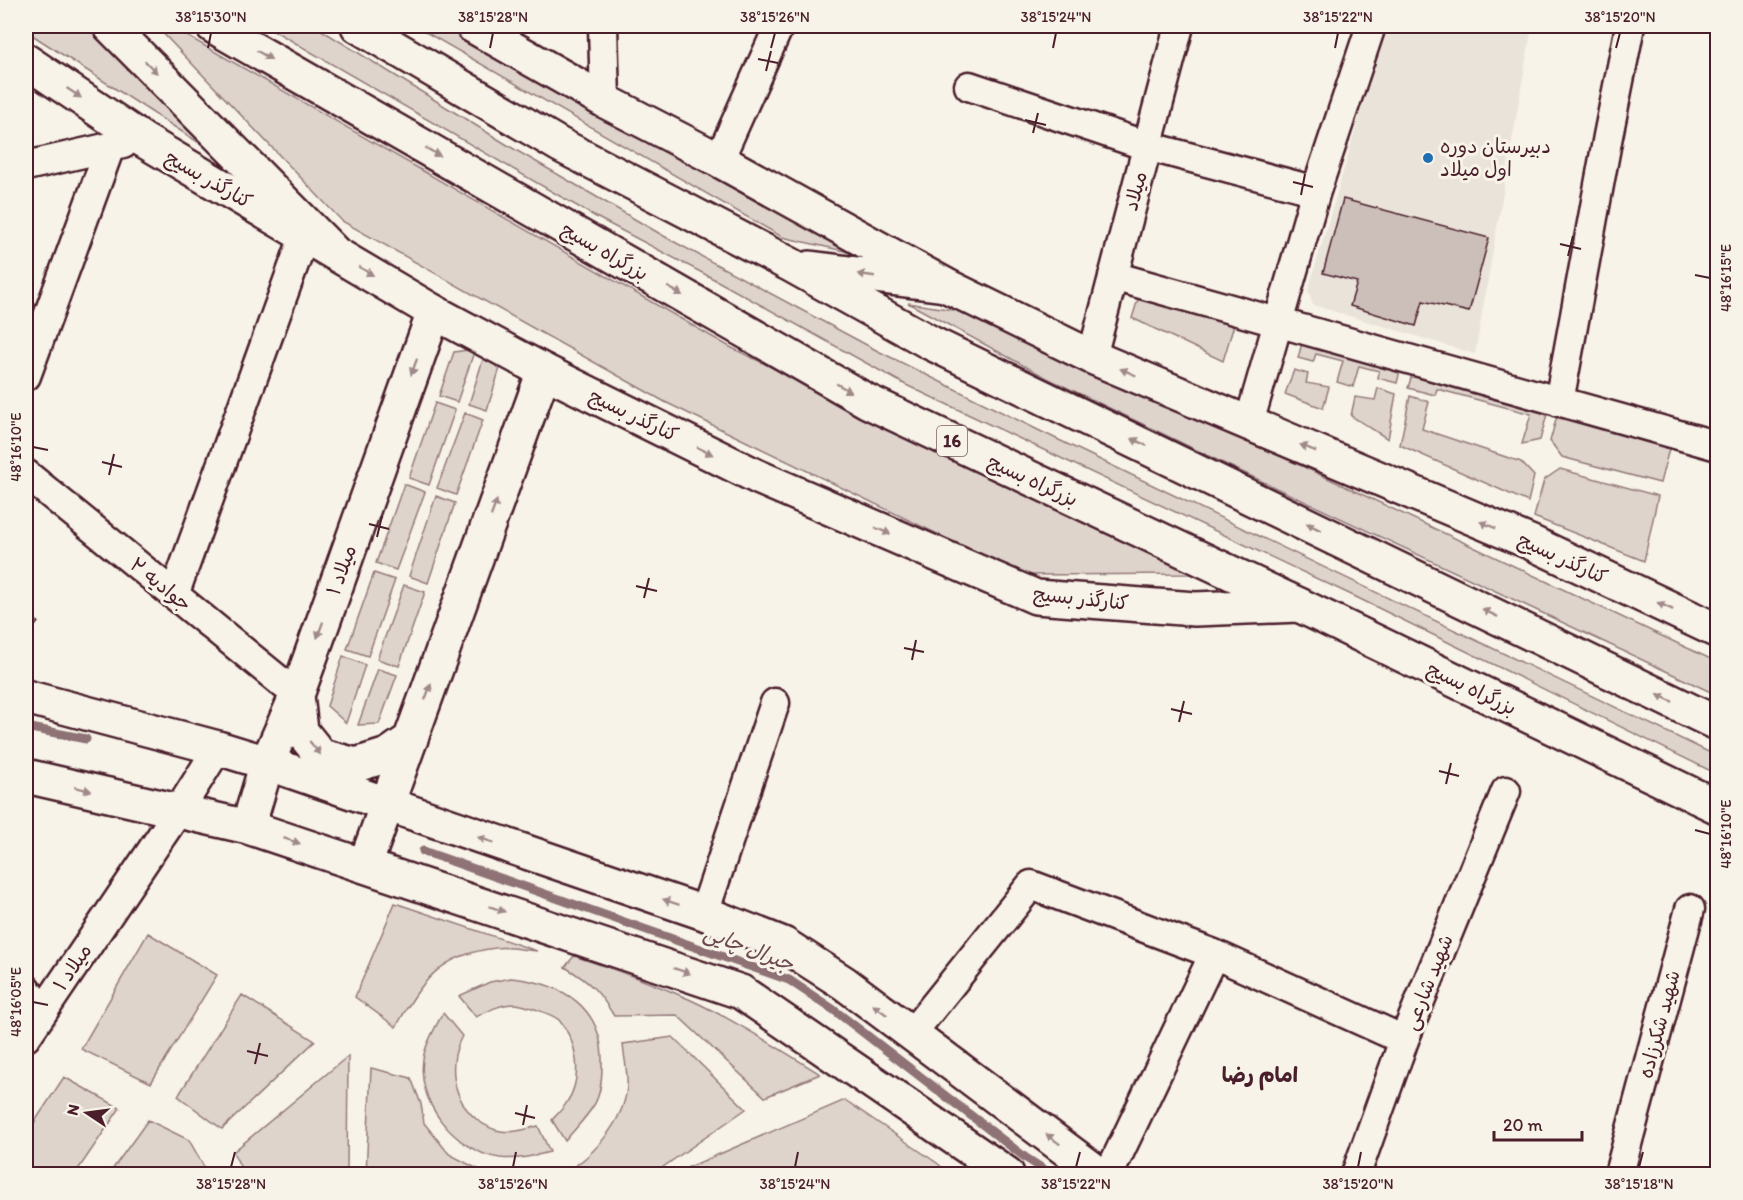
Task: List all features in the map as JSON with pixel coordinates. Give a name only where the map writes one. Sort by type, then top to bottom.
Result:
[{"type":"main road","points":[[110,26],[318,242]]},
{"type":"main road","name":"بزرگراه بسیج","points":[[213,26],[867,401],[1299,605],[1710,807]]},
{"type":"main road","points":[[358,26],[560,145],[791,265],[932,343],[1718,724]]},
{"type":"main road","name":"کنارگذر بسیج","points":[[473,26],[605,101],[719,160],[945,285],[1092,357],[1532,543],[1718,631]]},
{"type":"main road","name":"کنارگذر بسیج","points":[[26,61],[143,140],[434,312],[544,371],[758,477],[1036,597],[1195,609],[1299,605]]},
{"type":"main road","points":[[791,265],[945,285]]},
{"type":"main road","name":"میلاد ۱","points":[[248,827],[267,763],[297,695],[434,312]]},
{"type":"main road","points":[[365,865],[544,371]]},
{"type":"main road","points":[[297,695],[302,731],[321,756],[356,765],[388,755],[411,739]]},
{"type":"main road","points":[[26,697],[267,763],[704,914],[783,944],[844,983],[1099,1174]]},
{"type":"main road","points":[[26,776],[248,827],[741,992],[1007,1174]]},
{"type":"street","points":[[603,26],[605,101]]},
{"type":"street","points":[[719,160],[779,26]]},
{"type":"street","name":"میلاد","points":[[1092,357],[1179,26]]},
{"type":"street","points":[[1248,423],[1316,191],[1371,26]]},
{"type":"street","points":[[1559,402],[1630,26]]},
{"type":"street","points":[[969,86],[1147,146],[1316,191]]},
{"type":"street","points":[[26,166],[143,140]]},
{"type":"street","points":[[26,376],[110,147]]},
{"type":"street","points":[[174,595],[318,242]]},
{"type":"street","points":[[1113,276],[1718,446]]},
{"type":"street","name":"جوادیه ۲","points":[[26,474],[297,695]]},
{"type":"street","points":[[704,914],[775,704]]},
{"type":"street","name":"میلاد ۱","points":[[26,1037],[219,748]]},
{"type":"street","name":"شهید شارعی","points":[[1356,1174],[1404,1040],[1506,791]]},
{"type":"street","points":[[912,1034],[1031,885],[1214,954],[1404,1040]]},
{"type":"street","name":"شهید شکرزاده","points":[[1619,1174],[1690,909]]},
{"type":"street","points":[[1109,1174],[1214,954]]},
{"type":"street","points":[[26,989],[42,1012]]},
{"type":"shaded area","points":[[26,26],[87,26],[204,146],[26,31]]},
{"type":"shaded area","points":[[156,26],[170,26],[730,347],[1196,574],[1022,575],[665,402],[342,221]]},
{"type":"shaded area","points":[[266,26],[315,26],[514,149],[669,239],[876,350],[1717,756],[1717,774],[1360,599],[906,385],[596,217]]},
{"type":"shaded area","points":[[415,26],[456,26],[879,259],[782,237]]},
{"type":"shaded area","name":"دبیرستان دوره اول میلاد","points":[[1386,26],[1532,26],[1475,354],[1313,305],[1308,291]]},
{"type":"shaded area","points":[[1139,296],[1234,325],[1223,361],[1132,318]]},
{"type":"shaded area","points":[[908,303],[980,314],[1717,662],[1717,695],[1047,378]]},
{"type":"shaded area","points":[[1302,343],[1400,371],[1397,383],[1378,378],[1379,371],[1359,366],[1353,387],[1337,382],[1343,361],[1316,354],[1313,362],[1298,358]]},
{"type":"shaded area","points":[[475,349],[457,402],[439,396],[454,352]]},
{"type":"shaded area","points":[[485,353],[500,368],[487,410],[469,404]]},
{"type":"shaded area","points":[[1294,370],[1308,374],[1306,383],[1329,387],[1323,408],[1285,394]]},
{"type":"shaded area","points":[[1413,371],[1549,407],[1540,440],[1522,444],[1531,414],[1437,389],[1435,395],[1408,388]]},
{"type":"shaded area","points":[[1378,388],[1396,394],[1388,439],[1351,416],[1355,397],[1375,400]]},
{"type":"shaded area","points":[[1410,396],[1429,402],[1422,429],[1521,462],[1534,476],[1528,502],[1400,445]]},
{"type":"shaded area","points":[[435,403],[455,410],[429,485],[409,478]]},
{"type":"shaded area","points":[[465,413],[483,420],[456,495],[437,488]]},
{"type":"shaded area","points":[[1557,416],[1669,449],[1660,483],[1562,457],[1550,441]]},
{"type":"shaded area","points":[[1560,469],[1658,496],[1644,561],[1534,517],[1544,480]]},
{"type":"shaded area","points":[[404,484],[425,492],[396,570],[376,563]]},
{"type":"shaded area","points":[[436,496],[455,503],[428,583],[409,576]]},
{"type":"shaded area","points":[[374,573],[395,580],[368,656],[347,649]]},
{"type":"shaded area","points":[[404,585],[425,592],[399,666],[377,659]]},
{"type":"shaded area","points":[[343,656],[365,665],[346,723],[327,706]]},
{"type":"shaded area","points":[[378,669],[397,675],[379,724],[358,725]]},
{"type":"shaded area","points":[[395,903],[537,951],[495,948],[460,957],[446,964],[424,984],[396,1027],[355,997]]},
{"type":"shaded area","points":[[148,933],[217,975],[151,1083],[81,1049]]},
{"type":"shaded area","points":[[574,956],[662,988],[708,1008],[820,1074],[765,1097],[677,1015],[614,1016],[593,988],[565,967]]},
{"type":"shaded area","points":[[511,978],[530,981],[563,992],[588,1013],[596,1028],[601,1045],[600,1091],[591,1110],[565,1141],[552,1120],[565,1105],[572,1092],[577,1071],[571,1039],[559,1020],[538,1010],[516,1004],[500,1006],[476,1017],[459,996],[490,982]]},
{"type":"shaded area","points":[[242,995],[315,1041],[222,1129],[178,1096]]},
{"type":"shaded area","points":[[443,1013],[462,1036],[456,1050],[454,1078],[463,1104],[483,1124],[496,1130],[512,1132],[538,1126],[550,1152],[513,1158],[484,1154],[468,1146],[441,1121],[425,1089],[422,1072],[426,1048]]},
{"type":"shaded area","points":[[673,1037],[746,1109],[653,1174],[560,1174],[583,1160],[594,1149],[604,1138],[620,1112],[627,1086],[623,1044]]},
{"type":"shaded area","points":[[348,1056],[347,1174],[244,1174],[233,1152]]},
{"type":"shaded area","points":[[371,1068],[411,1078],[421,1104],[424,1123],[449,1154],[487,1174],[366,1174]]},
{"type":"shaded area","points":[[64,1077],[120,1108],[75,1174],[26,1174],[26,1135]]},
{"type":"shaded area","points":[[845,1100],[950,1174],[673,1174]]},
{"type":"shaded area","points":[[148,1120],[189,1140],[208,1174],[109,1174]]},
{"type":"building","points":[[1343,199],[1489,238],[1469,312],[1423,301],[1416,326],[1350,306],[1357,282],[1323,273]]},
{"type":"building","points":[[26,612],[38,622],[26,637]]},
{"type":"waterway","name":"جیرال چایی","points":[[26,727],[86,739]]},
{"type":"waterway","name":"جیرال چایی","points":[[423,851],[789,980],[834,1010],[1026,1158],[1051,1174]]},
{"type":"place","name":"دبیرستان دوره اول میلاد","points":[[1428,158]]},
{"type":"district","name":"امام رضا","points":[[1260,1075]]}]
